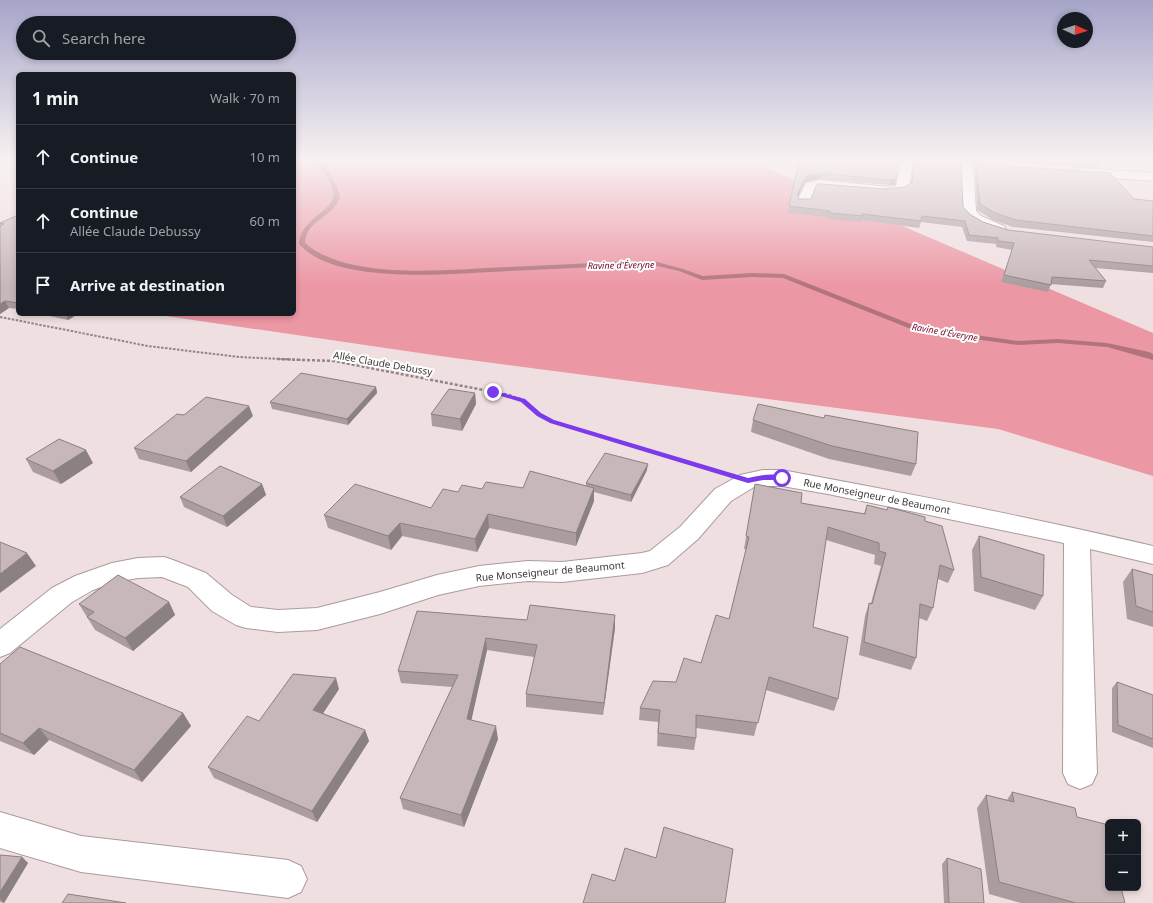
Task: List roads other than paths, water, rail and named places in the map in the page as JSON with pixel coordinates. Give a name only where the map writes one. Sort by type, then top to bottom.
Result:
[{"type":"street","points":[[967,203],[969,212],[976,219],[990,226],[1013,232]]},
{"type":"street","name":"Rue Monseigneur de Beaumont","points":[[0,645],[67,592],[84,583],[112,573],[138,568],[164,567],[198,580],[222,603],[246,617],[278,621],[317,619],[380,603],[437,585],[479,576],[528,571],[562,572],[642,563],[659,558],[672,548],[689,533],[724,495],[748,480],[763,478],[782,478],[954,510],[1153,555]]},
{"type":"street","points":[[1077,537],[1080,773]]},
{"type":"street","points":[[0,830],[81,854],[288,879]]},
{"type":"waterway","name":"Ravine d'Éveryne","points":[[334,203],[327,211],[308,226],[305,230],[302,244],[311,252],[323,258],[353,267],[412,273],[638,263],[657,264],[681,270],[702,278],[752,275],[784,276],[916,329],[1018,343],[1058,341],[1107,345],[1153,357]]}]
